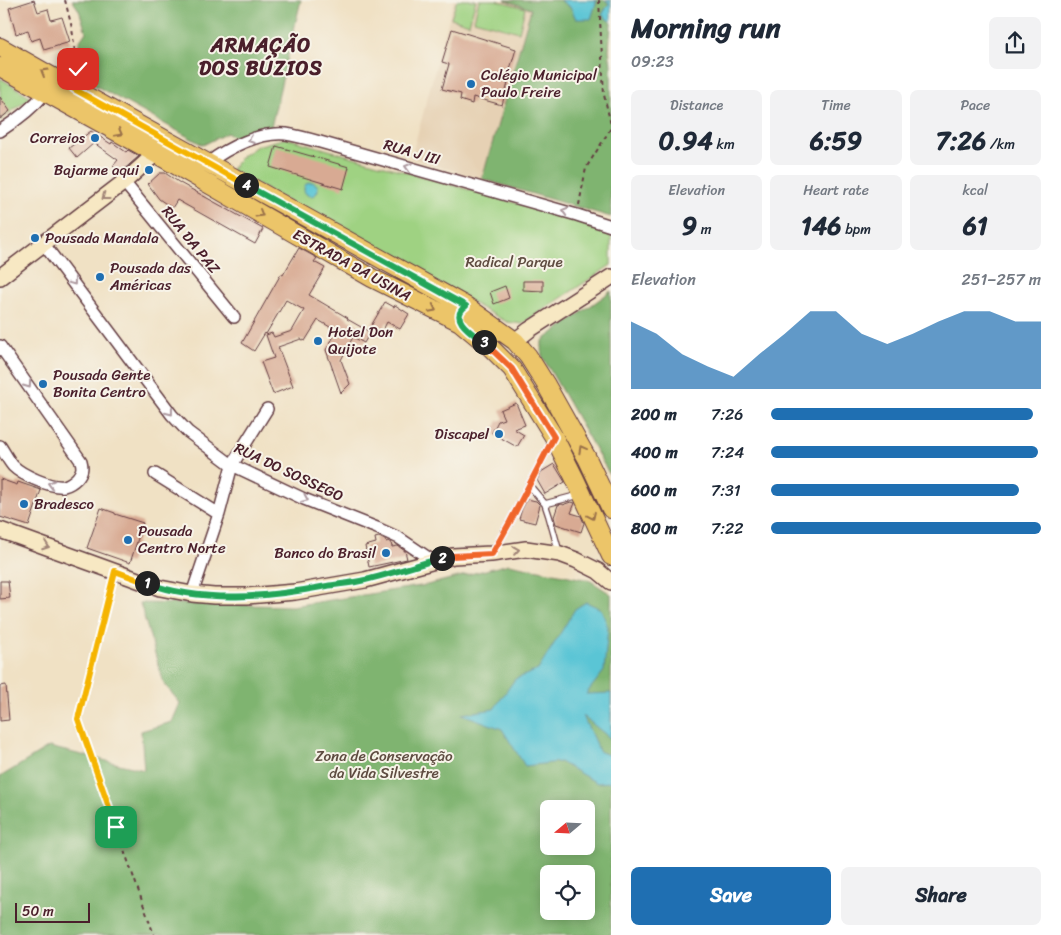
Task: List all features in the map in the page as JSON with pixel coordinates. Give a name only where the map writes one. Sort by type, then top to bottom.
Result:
[{"type":"main road","name":"ESTRADA DA USINA","points":[[0,47],[71,97],[87,115],[372,278],[463,314],[490,347],[512,369],[554,437],[611,556]]},
{"type":"main road","name":"ESTRADA DA USINA","points":[[0,67],[45,93],[91,98],[208,163],[463,314],[515,341],[528,356],[544,383],[611,508]]},
{"type":"main road","points":[[87,115],[83,110],[82,104],[91,98]]},
{"type":"main road","points":[[579,487],[581,481],[589,479],[594,474]]},
{"type":"street","points":[[0,131],[25,114],[45,93]]},
{"type":"street","name":"RUA J III","points":[[208,163],[223,152],[257,138],[274,134],[285,134],[330,144],[611,226]]},
{"type":"street","points":[[0,277],[124,182],[156,154]]},
{"type":"street","name":"RUA DA PAZ","points":[[124,182],[234,317]]},
{"type":"street","name":"RUA DO SOSSEGO","points":[[43,243],[172,414],[188,432],[232,465],[304,499],[400,538],[433,560]]},
{"type":"street","points":[[515,341],[611,276]]},
{"type":"street","points":[[0,346],[81,460],[82,472],[76,480],[65,486],[57,486],[36,480],[13,466],[0,446]]},
{"type":"street","points":[[192,594],[219,514],[232,465],[267,409]]},
{"type":"street","points":[[156,474],[219,514]]},
{"type":"street","points":[[0,530],[160,588],[214,596],[247,596],[295,592],[365,580],[452,556],[492,554],[526,549],[560,554],[576,560],[598,571],[611,582]]},
{"type":"lane","points":[[492,554],[554,437]]},
{"type":"lane","points":[[529,485],[545,504],[560,554]]},
{"type":"lane","points":[[545,504],[579,487]]},
{"type":"path","points":[[65,0],[72,28],[78,69],[71,97]]},
{"type":"path","points":[[577,215],[586,168],[611,126],[604,95],[599,0]]},
{"type":"path","points":[[115,571],[78,719],[154,935]]},
{"type":"shaded area","name":"Colégio Municipal Paulo Freire","points":[[454,0],[505,0],[531,9],[482,179],[411,158]]},
{"type":"green space","points":[[72,0],[301,0],[271,127],[235,138],[227,133],[203,145],[78,76],[79,42],[86,32],[79,10]]},
{"type":"green space","points":[[457,0],[476,0],[469,24],[451,18]]},
{"type":"green space","points":[[479,0],[496,0],[525,8],[519,32],[474,20]]},
{"type":"green space","points":[[505,0],[560,0],[571,8],[596,5],[597,0],[605,0],[609,3],[602,15],[611,22],[609,50],[611,66],[611,217],[482,179],[531,9]]},
{"type":"green space","points":[[0,78],[31,97],[0,120]]},
{"type":"green space","name":"Radical Parque","points":[[286,138],[611,230],[611,265],[522,324],[507,322],[231,170],[241,157],[257,146]]},
{"type":"green space","points":[[611,291],[611,477],[542,356],[542,341]]},
{"type":"green space","name":"Zona de Conservação da Vida Silvestre","points":[[509,564],[589,580],[611,594],[611,935],[0,935],[0,777],[49,747],[144,770],[141,731],[172,722],[180,703],[164,684],[140,603],[292,606],[427,585]]},
{"type":"water","points":[[560,0],[597,0],[591,19],[576,19],[571,8]]},
{"type":"water","points":[[605,0],[611,0],[611,22],[602,15],[609,3]]},
{"type":"water","points":[[311,182],[316,184],[318,189],[316,194],[311,196],[306,194],[304,189],[306,184]]},
{"type":"water","points":[[586,602],[601,609],[608,627],[604,671],[586,694],[611,693],[611,739],[583,716],[599,751],[611,756],[611,782],[597,783],[560,762],[525,766],[502,729],[462,714],[494,709],[515,679],[538,670],[575,609]]},
{"type":"building","points":[[34,0],[38,12],[48,9],[51,20],[62,17],[70,42],[44,50],[40,38],[31,41],[28,30],[16,34],[9,8]]},
{"type":"building","points":[[452,29],[516,49],[502,105],[473,97],[472,104],[460,100],[461,94],[442,89],[449,64],[442,62]]},
{"type":"building","points":[[0,97],[10,111],[0,119]]},
{"type":"building","points":[[91,131],[126,152],[128,150],[139,156],[120,173],[113,166],[118,160],[94,143],[77,158],[69,148]]},
{"type":"building","points":[[276,146],[349,167],[343,189],[270,167]]},
{"type":"building","points":[[160,173],[165,173],[263,229],[255,244],[177,200],[172,208],[159,199],[148,184]]},
{"type":"building","points":[[299,248],[317,258],[314,262],[325,268],[309,295],[347,319],[368,331],[385,302],[394,307],[395,305],[409,314],[400,329],[387,322],[380,336],[375,333],[368,336],[364,343],[353,337],[341,360],[350,384],[341,393],[326,350],[337,331],[318,320],[305,341],[301,339],[278,347],[293,386],[273,394],[261,362],[274,358],[266,335],[272,333],[274,337],[292,331],[304,310],[286,300],[254,351],[242,343],[281,274],[283,275]]},
{"type":"building","points":[[523,281],[543,281],[543,291],[523,290]]},
{"type":"building","points":[[505,286],[509,298],[494,304],[490,292]]},
{"type":"building","points":[[516,403],[525,425],[514,429],[524,435],[517,447],[492,433],[498,421],[504,419],[500,410]]},
{"type":"building","points":[[554,464],[565,482],[545,494],[537,480],[541,472]]},
{"type":"building","name":"Bradesco","points":[[0,479],[17,485],[18,482],[41,490],[29,526],[0,517]]},
{"type":"building","points":[[527,499],[536,501],[540,505],[535,523],[519,519]]},
{"type":"building","points":[[575,503],[571,513],[581,516],[584,523],[581,532],[556,524],[554,517],[558,505]]},
{"type":"building","points":[[101,508],[143,523],[130,563],[87,548]]},
{"type":"building","name":"Banco do Brasil","points":[[379,537],[391,543],[392,547],[398,546],[405,551],[407,559],[369,567],[365,546],[376,543],[375,538]]},
{"type":"building","points":[[0,581],[8,581],[10,598],[0,599]]},
{"type":"building","points":[[6,685],[9,720],[0,721],[0,686]]},
{"type":"place","name":"Colégio Municipal Paulo Freire","points":[[471,84]]},
{"type":"place","name":"Correios","points":[[95,138]]},
{"type":"place","name":"Bajarme aqui","points":[[149,170]]},
{"type":"place","name":"Pousada Mandala","points":[[35,238]]},
{"type":"place","name":"Pousada das Américas","points":[[100,277]]},
{"type":"place","name":"Hotel Don Quijote","points":[[318,341]]},
{"type":"place","name":"Pousada Gente Bonita Centro","points":[[43,384]]},
{"type":"place","name":"Discapel","points":[[499,434]]},
{"type":"place","name":"Bradesco","points":[[24,504]]},
{"type":"place","name":"Pousada Centro Norte","points":[[128,540]]},
{"type":"place","name":"Banco do Brasil","points":[[386,553]]},
{"type":"district","name":"ARMAÇÃO DOS BÚZIOS","points":[[261,56]]},
{"type":"route","points":[[78,69],[74,89],[466,306],[459,312],[460,322],[490,347],[512,369],[554,437],[492,554],[452,556],[365,580],[295,592],[247,596],[192,594],[160,588],[115,571],[78,719],[116,827]]}]
